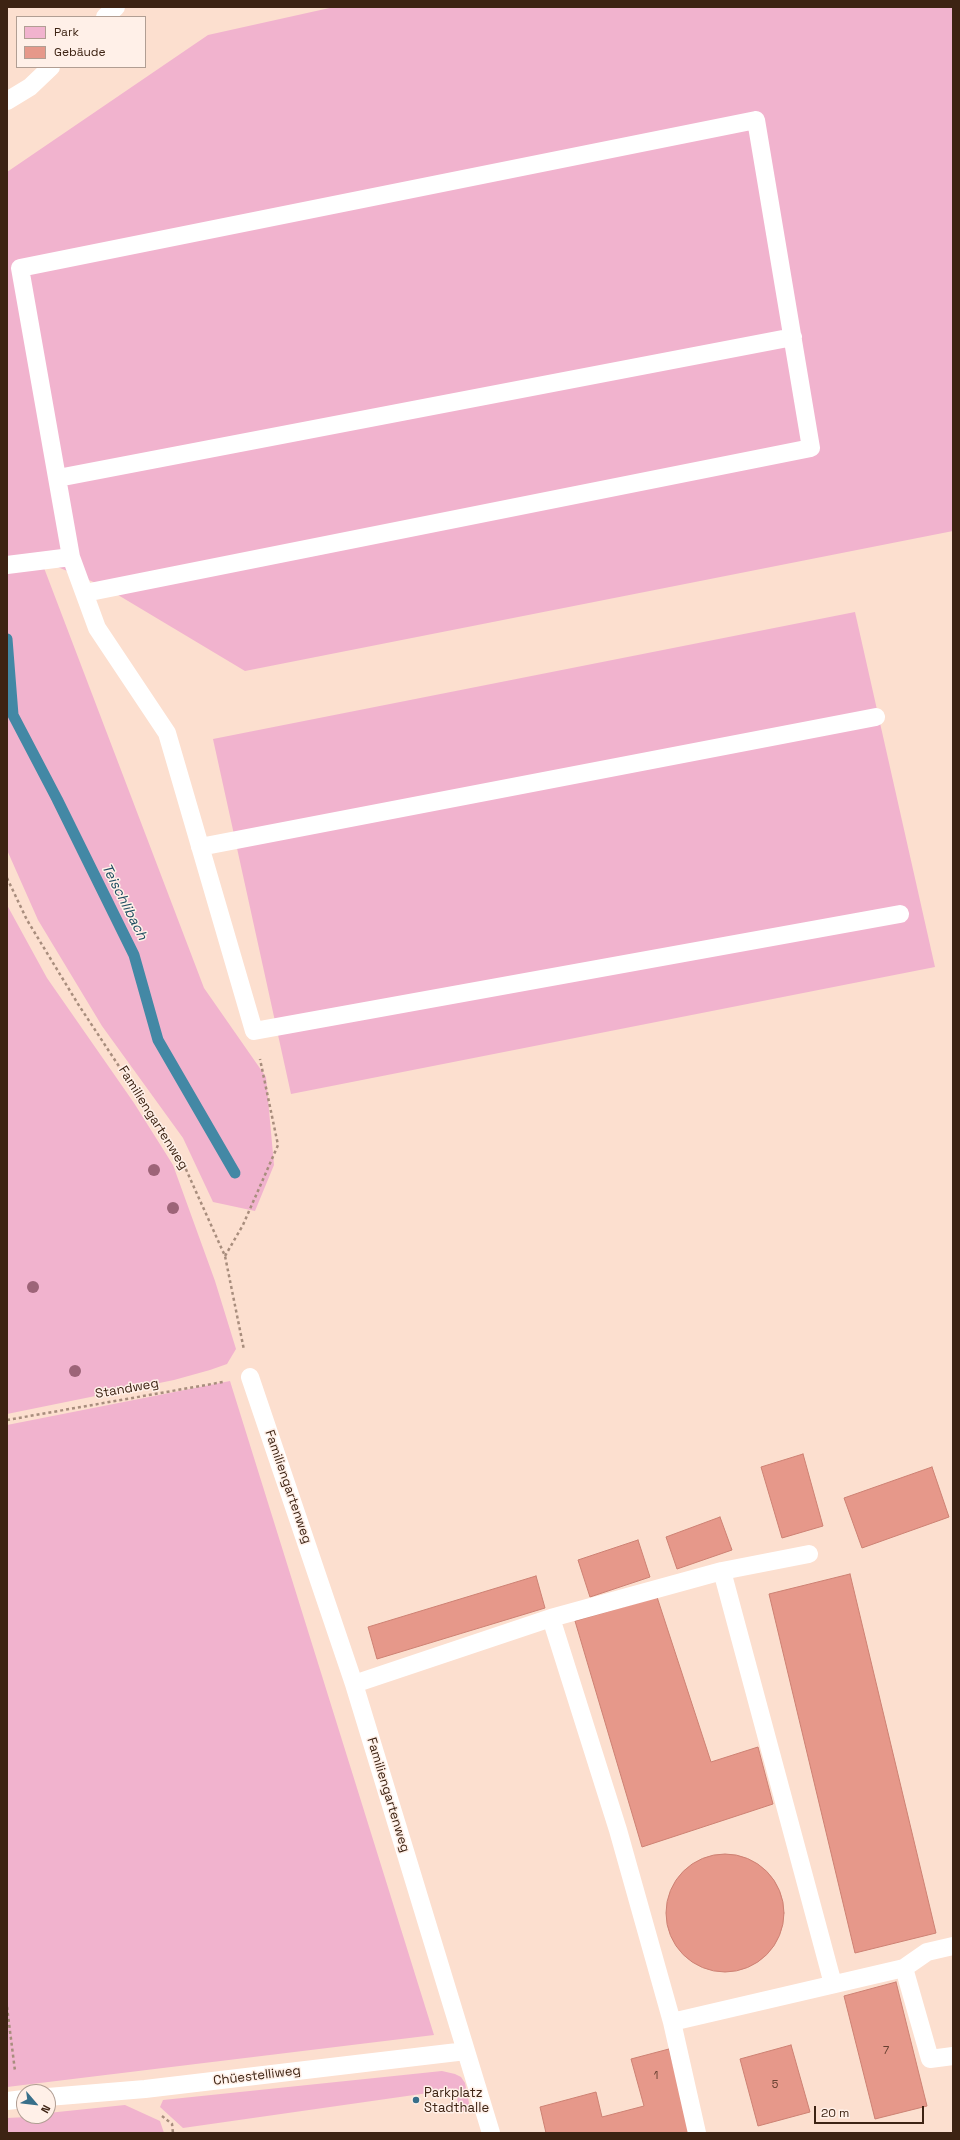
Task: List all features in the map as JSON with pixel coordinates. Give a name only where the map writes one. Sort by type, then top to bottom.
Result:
[{"type":"lane","points":[[97,16],[102,7]]},
{"type":"lane","points":[[106,16],[116,7]]},
{"type":"lane","points":[[7,101],[30,87],[49,68]]},
{"type":"lane","points":[[85,593],[811,448],[756,120],[20,268],[71,557],[97,628],[167,733],[254,1031],[900,914]]},
{"type":"lane","points":[[58,478],[793,337]]},
{"type":"lane","points":[[7,565],[71,557]]},
{"type":"lane","points":[[200,848],[876,717]]},
{"type":"lane","name":"Familiengartenweg","points":[[250,1377],[354,1684],[490,2133]]},
{"type":"lane","points":[[354,1684],[551,1618],[722,1571],[809,1554]]},
{"type":"lane","points":[[722,1571],[834,1984]]},
{"type":"lane","points":[[551,1618],[618,1830],[672,2022],[697,2133]]},
{"type":"lane","points":[[672,2022],[904,1968],[927,1952],[953,1946]]},
{"type":"lane","points":[[904,1968],[930,2059],[953,2056]]},
{"type":"lane","name":"Chüestelliweg","points":[[56,2096],[145,2090],[466,2051]]},
{"type":"path","name":"Familiengartenweg","points":[[7,878],[28,920],[78,1004],[184,1165],[225,1256],[250,1377]]},
{"type":"path","points":[[225,1256],[243,1225],[278,1145],[254,1031]]},
{"type":"path","name":"Standweg","points":[[7,1420],[250,1377]]},
{"type":"path","points":[[7,2006],[16,2091]]},
{"type":"green space","points":[[334,7],[953,7],[953,531],[245,671],[103,586],[41,560],[204,988],[266,1077],[274,1165],[255,1211],[213,1202],[183,1138],[102,1026],[38,920],[7,850],[7,172],[208,35]]},
{"type":"green space","points":[[855,612],[935,967],[291,1094],[213,739]]},
{"type":"green space","points":[[7,905],[47,978],[134,1103],[173,1165],[215,1281],[236,1349],[227,1364],[210,1370],[174,1380],[7,1414]]},
{"type":"green space","points":[[230,1381],[434,2035],[32,2084],[16,2084],[16,2086],[7,2087],[7,1425]]},
{"type":"green space","points":[[442,2071],[461,2077],[465,2083],[469,2103],[467,2108],[463,2111],[459,2112],[456,2089],[183,2128],[160,2107],[163,2100]]},
{"type":"green space","points":[[125,2105],[160,2121],[164,2133],[7,2133],[7,2118],[16,2118],[16,2124],[56,2124],[56,2112]]},
{"type":"building","points":[[803,1454],[823,1526],[782,1538],[761,1467]]},
{"type":"building","points":[[932,1467],[949,1517],[862,1548],[844,1498]]},
{"type":"building","points":[[720,1517],[732,1550],[677,1569],[666,1537]]},
{"type":"building","points":[[638,1540],[650,1577],[590,1597],[578,1560]]},
{"type":"building","points":[[850,1574],[936,1933],[855,1953],[769,1594]]},
{"type":"building","points":[[536,1576],[545,1608],[377,1659],[368,1627]]},
{"type":"building","points":[[657,1597],[711,1762],[758,1747],[773,1804],[642,1847],[575,1621]]},
{"type":"building","points":[[725,1854],[748,1858],[767,1871],[780,1890],[784,1913],[780,1936],[767,1955],[748,1968],[725,1972],[702,1968],[683,1955],[670,1936],[666,1913],[670,1890],[683,1871],[702,1858]]},
{"type":"building","points":[[896,1982],[927,2106],[875,2119],[844,1996]]},
{"type":"building","points":[[791,2045],[810,2112],[758,2126],[740,2059]]},
{"type":"building","points":[[669,2049],[691,2133],[546,2133],[540,2107],[596,2092],[602,2117],[644,2106],[631,2059]]},
{"type":"waterway","name":"Teischlibach","points":[[7,639],[13,715],[57,799],[134,955],[158,1040],[235,1173]]},
{"type":"place","name":"Parkplatz Stadthalle","points":[[416,2100]]}]
